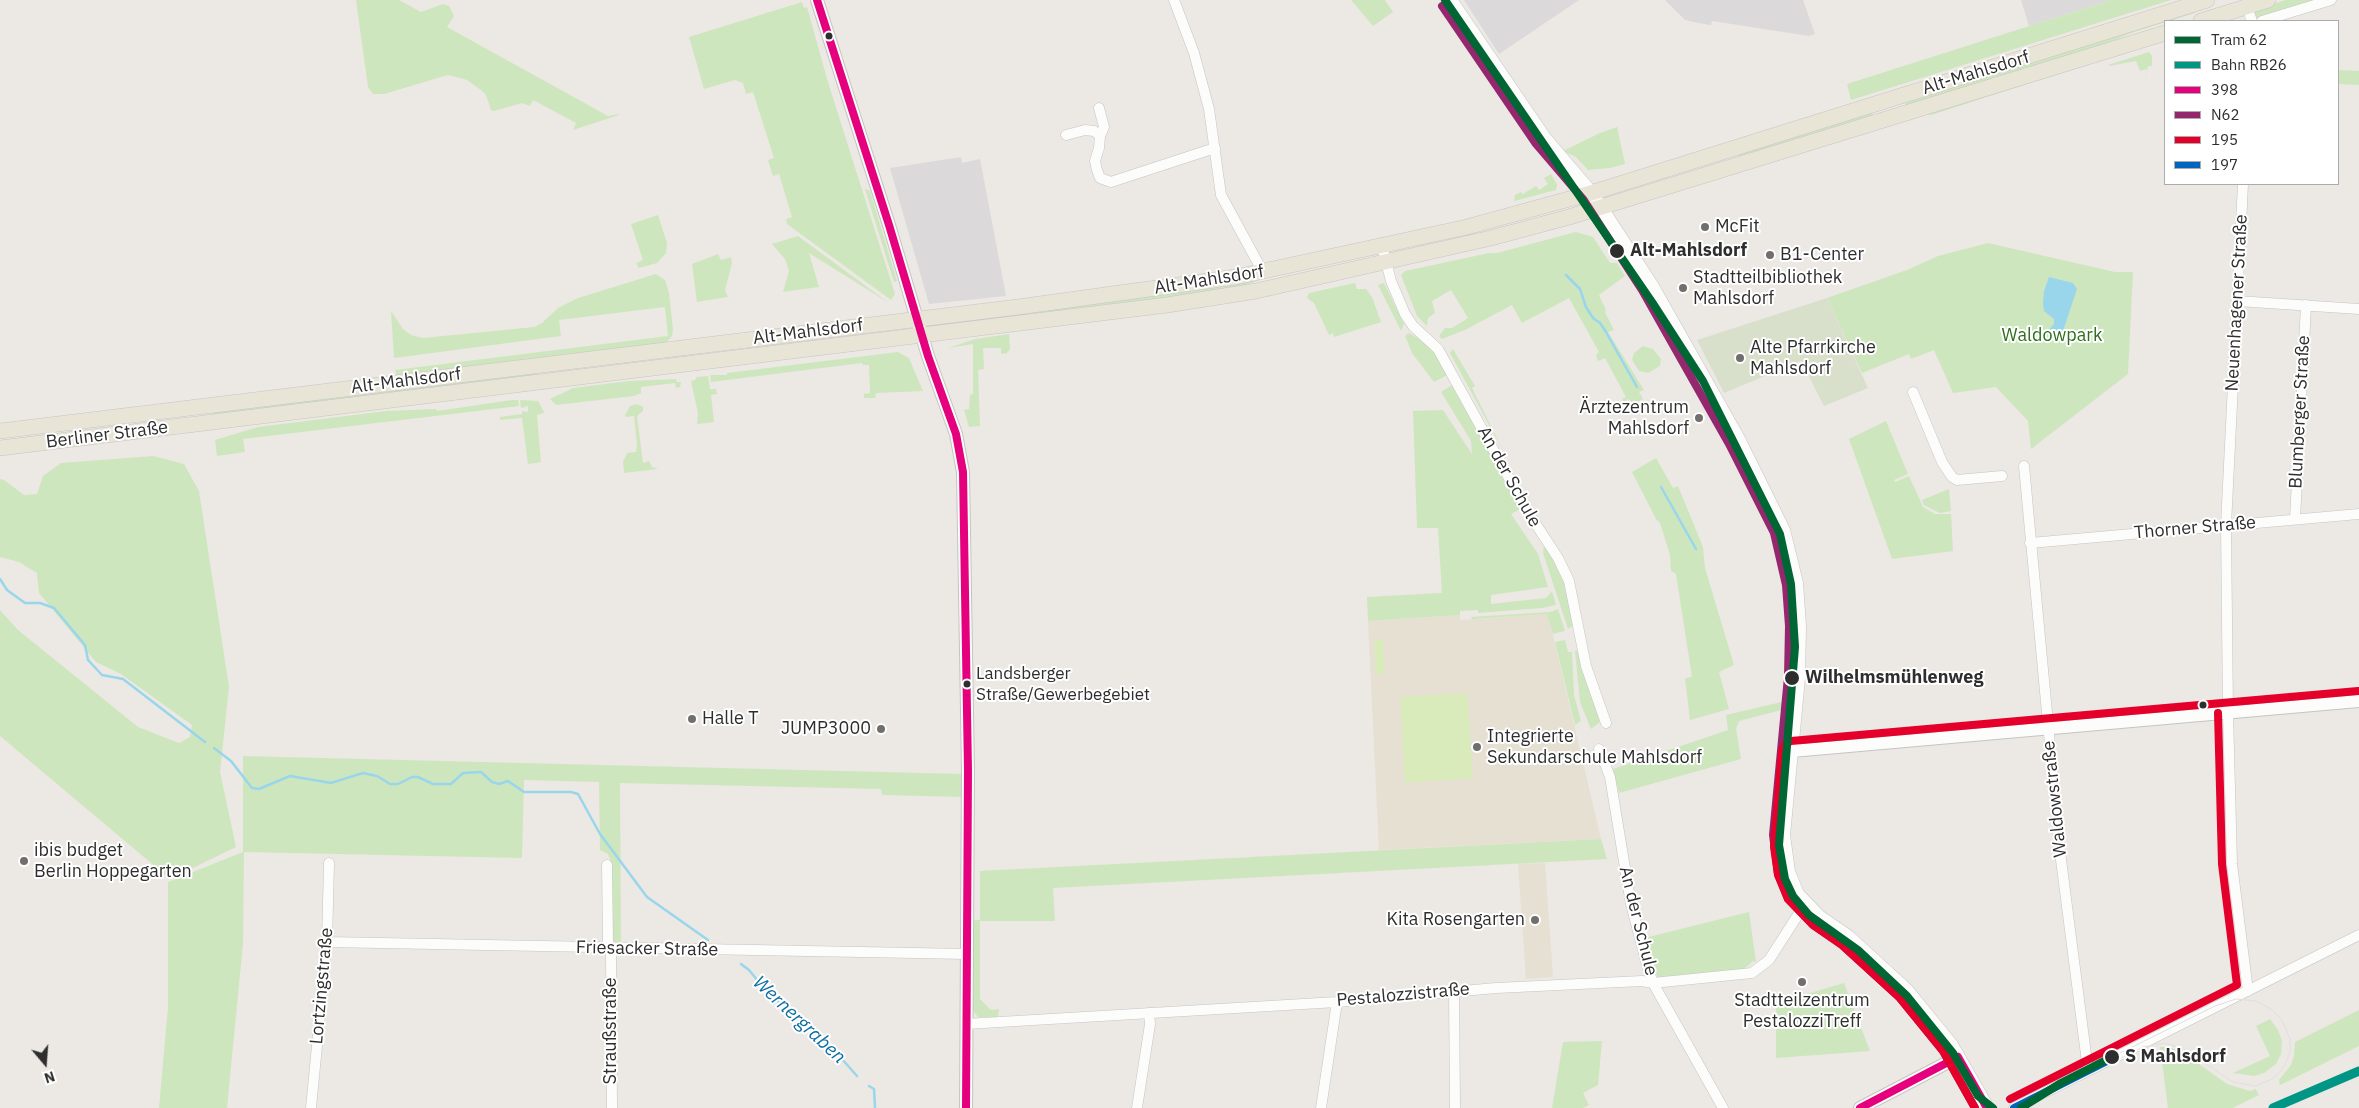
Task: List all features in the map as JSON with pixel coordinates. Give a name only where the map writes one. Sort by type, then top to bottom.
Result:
[{"type":"main road","points":[[1450,0],[1544,138],[1591,193],[1651,285],[1738,439],[1784,530],[1796,582],[1799,626],[1798,678],[1784,847],[1792,883],[1805,904],[1848,937],[1897,981],[1929,1017],[1958,1057],[1987,1108]]},
{"type":"main road","name":"Alt-Mahlsdorf","points":[[210,406],[1211,282],[1467,227],[1591,193],[2207,0]]},
{"type":"main road","points":[[2208,20],[2249,14],[2268,0]]},
{"type":"main road","name":"Alt-Mahlsdorf","points":[[214,422],[1166,305],[1238,294],[1491,238],[1601,208],[2164,32]]},
{"type":"main road","name":"Berliner Straße","points":[[0,431],[210,406]]},
{"type":"main road","name":"Berliner Straße","points":[[0,448],[214,422]]},
{"type":"street","points":[[817,0],[922,335],[956,434],[963,472],[968,772],[966,1108]]},
{"type":"street","points":[[1174,0],[1194,53],[1209,108],[1221,195],[1258,263],[1260,272]]},
{"type":"street","points":[[2265,20],[2331,0]]},
{"type":"street","points":[[1099,108],[1104,127],[1100,136],[1100,148],[1095,161],[1100,178],[1111,182],[1215,148]]},
{"type":"street","points":[[1066,135],[1085,130],[1094,131],[1100,136]]},
{"type":"street","name":"Neuenhagener Straße","points":[[2243,185],[2226,526],[2232,864],[2248,991]]},
{"type":"street","name":"An der Schule","points":[[1382,246],[1405,314],[1413,326],[1438,349],[1533,520],[1558,558],[1569,582],[1586,666],[1606,722]]},
{"type":"street","points":[[2237,302],[2359,309]]},
{"type":"street","name":"Blumberger Straße","points":[[2295,519],[2306,306]]},
{"type":"street","points":[[1913,392],[1942,462],[1952,477],[1957,480],[2002,476]]},
{"type":"street","name":"Waldowstraße","points":[[2024,466],[2048,729],[2073,958],[2088,1070]]},
{"type":"street","name":"Thorner Straße","points":[[2030,543],[2359,514]]},
{"type":"street","points":[[1792,751],[2359,701]]},
{"type":"street","name":"An der Schule","points":[[1599,749],[1610,777],[1631,904],[1640,944],[1653,983],[1723,1108]]},
{"type":"street","name":"Lortzingstraße","points":[[311,1108],[327,942],[329,863]]},
{"type":"street","name":"Straußstraße","points":[[607,865],[608,942],[611,949],[612,1108]]},
{"type":"street","name":"Pestalozzistraße","points":[[966,1024],[1337,1002],[1454,990],[1642,981],[1653,983],[1752,973],[1769,960],[1805,904]]},
{"type":"street","points":[[2014,1108],[2359,935]]},
{"type":"street","name":"Friesacker Straße","points":[[327,942],[611,949],[967,954]]},
{"type":"street","points":[[1454,990],[1455,1108]]},
{"type":"street","points":[[1321,1108],[1337,1002]]},
{"type":"street","points":[[1137,1108],[1150,1024],[1149,1014]]},
{"type":"street","points":[[1860,1108],[1958,1057]]},
{"type":"shaded area","points":[[1464,0],[1579,0],[1499,54]]},
{"type":"shaded area","points":[[1665,0],[1803,0],[1815,34],[1809,36],[1712,21],[1711,25],[1698,23],[1685,20]]},
{"type":"shaded area","points":[[2021,0],[2111,0],[2029,26]]},
{"type":"shaded area","points":[[961,157],[962,163],[980,159],[1006,296],[929,304],[890,168]]},
{"type":"shaded area","name":"Integrierte Sekundarschule Mahlsdorf","points":[[1548,614],[1601,839],[1379,850],[1368,621],[1460,615],[1460,620]]},
{"type":"shaded area","name":"Kita Rosengarten","points":[[1545,863],[1553,977],[1526,979],[1518,864]]},
{"type":"green space","points":[[356,0],[399,0],[421,12],[443,4],[449,6],[454,16],[447,27],[608,116],[619,115],[573,130],[576,123],[533,100],[530,106],[522,103],[494,111],[491,110],[486,95],[481,90],[467,80],[448,75],[384,94],[373,94],[368,87]]},
{"type":"green space","points":[[1351,0],[1385,0],[1393,12],[1373,26]]},
{"type":"green space","points":[[2111,0],[2171,0],[1851,100],[1847,84]]},
{"type":"green space","points":[[2286,0],[2321,0],[2260,19],[2256,18],[2252,10]]},
{"type":"green space","points":[[802,2],[804,8],[807,7],[827,79],[895,294],[891,300],[787,224],[786,219],[792,217],[779,174],[773,176],[768,160],[774,158],[753,92],[746,94],[743,83],[735,80],[704,89],[689,37]]},
{"type":"green space","points":[[2194,9],[2195,13],[2173,20],[2164,20],[2164,23],[2134,32],[2093,49],[1907,107],[1905,103]]},
{"type":"green space","points":[[2127,52],[1931,115],[1920,114],[2100,58]]},
{"type":"green space","points":[[2149,52],[2152,56],[2152,66],[2148,66],[2146,80],[2147,69],[2140,71],[2136,61],[2108,65]]},
{"type":"green space","points":[[2339,70],[2359,71],[2359,85],[2339,84]]},
{"type":"green space","points":[[1864,113],[1872,113],[1874,116],[1739,159],[1738,154]]},
{"type":"green space","points":[[1617,127],[1625,164],[1610,168],[1588,170],[1576,157],[1563,151],[1600,133]]},
{"type":"green space","points":[[1551,174],[1557,185],[1556,190],[1514,201],[1515,195],[1521,192],[1523,194],[1536,186],[1539,190],[1548,184],[1544,178]]},
{"type":"green space","points":[[865,189],[870,191],[897,281],[894,282]]},
{"type":"green space","points":[[658,215],[667,243],[666,253],[657,263],[639,268],[636,263],[643,260],[631,224]]},
{"type":"green space","points":[[1576,232],[1593,237],[1610,263],[1617,263],[1625,276],[1599,295],[1614,330],[1608,332],[1644,390],[1639,392],[1643,399],[1632,404],[1629,399],[1624,402],[1622,399],[1626,397],[1605,358],[1598,361],[1596,355],[1599,352],[1569,298],[1522,323],[1512,305],[1467,329],[1442,339],[1439,336],[1445,328],[1452,328],[1468,318],[1451,290],[1432,301],[1435,313],[1428,318],[1427,326],[1417,316],[1401,275],[1405,271],[1489,253],[1497,253]]},
{"type":"green space","points":[[798,236],[889,303],[809,253],[819,287],[783,292],[789,271],[785,259],[772,244]]},
{"type":"green space","name":"Waldowpark","points":[[1988,243],[2115,272],[2133,272],[2128,374],[2031,449],[2028,421],[1996,387],[1953,393],[1934,350],[1911,359],[1909,354],[1862,373],[1827,298],[1907,270],[1938,256]]},
{"type":"green space","points":[[718,254],[721,260],[731,257],[732,263],[725,290],[728,297],[697,302],[692,264]]},
{"type":"green space","points":[[656,274],[665,280],[669,293],[673,329],[672,336],[666,343],[397,378],[395,370],[668,336],[665,307],[559,320],[561,336],[394,358],[391,311],[403,329],[411,335],[423,338],[534,327],[542,323],[558,308],[578,298]]},
{"type":"green space","points":[[1259,278],[1260,280],[1232,290],[1027,317],[1027,314],[1076,304]]},
{"type":"green space","points":[[1355,283],[1357,289],[1366,289],[1372,297],[1381,322],[1334,337],[1333,333],[1329,335],[1314,303],[1307,298],[1309,293]]},
{"type":"green space","points":[[1384,283],[1404,324],[1401,331],[1378,285]]},
{"type":"green space","points":[[1827,298],[1868,388],[1824,406],[1801,361],[1724,393],[1697,340]]},
{"type":"green space","points":[[1409,333],[1430,345],[1447,375],[1434,382],[1412,353],[1405,336]]},
{"type":"green space","points":[[1009,334],[1010,349],[1007,353],[1001,354],[1001,348],[983,348],[984,369],[978,370],[980,426],[969,427],[964,410],[969,409],[970,395],[973,394],[973,344],[948,348],[975,339]]},
{"type":"green space","points":[[1643,346],[1653,349],[1661,359],[1660,366],[1648,373],[1639,371],[1632,360],[1634,353]]},
{"type":"green space","points":[[1453,349],[1475,386],[1472,388],[1505,454],[1450,353]]},
{"type":"green space","points":[[898,352],[909,358],[923,391],[876,393],[875,398],[864,398],[864,394],[870,393],[869,365],[863,365],[862,363],[711,382],[710,375],[727,375],[727,373]]},
{"type":"green space","points":[[535,373],[535,376],[213,418],[212,411]]},
{"type":"green space","points":[[708,376],[710,389],[716,389],[717,394],[711,395],[714,422],[697,424],[698,413],[691,381],[697,377]]},
{"type":"green space","points":[[676,379],[677,382],[681,382],[680,387],[676,388],[675,383],[641,387],[641,393],[634,396],[556,405],[550,399],[573,388],[629,381]]},
{"type":"green space","points":[[1452,385],[1521,509],[1511,514],[1538,554],[1548,587],[1491,595],[1491,604],[1546,598],[1552,591],[1556,605],[1542,608],[1478,613],[1478,610],[1460,611],[1460,615],[1368,621],[1367,597],[1442,593],[1438,528],[1417,528],[1413,411],[1443,410],[1472,454],[1471,441],[1441,392]]},
{"type":"green space","points":[[518,400],[519,406],[243,439],[245,452],[217,456],[215,440],[258,427],[386,411],[436,409],[437,411]]},
{"type":"green space","points":[[520,400],[538,401],[544,412],[537,415],[541,462],[528,464],[522,418],[500,420],[500,417],[522,414],[522,411],[528,412],[528,406],[521,408]]},
{"type":"green space","points":[[637,404],[643,407],[643,411],[637,416],[643,463],[649,461],[652,467],[658,469],[624,473],[623,462],[627,453],[636,452],[637,445],[634,416],[626,417],[625,415],[630,406]]},
{"type":"green space","points":[[1886,421],[1908,474],[1894,480],[1895,482],[1909,476],[1923,507],[1935,514],[1951,514],[1953,551],[1892,559],[1849,439]]},
{"type":"green space","points":[[153,456],[184,464],[199,491],[229,687],[220,772],[236,847],[170,879],[0,736],[0,610],[18,630],[138,727],[179,743],[190,737],[192,725],[121,674],[96,662],[39,593],[37,573],[19,562],[0,557],[0,479],[24,495],[37,494],[43,476],[61,463]]},
{"type":"green space","points":[[1656,458],[1673,488],[1678,486],[1703,547],[1705,568],[1734,665],[1719,672],[1729,709],[1690,720],[1685,678],[1692,677],[1676,574],[1671,571],[1670,555],[1660,523],[1656,519],[1632,472]]},
{"type":"green space","points":[[1949,489],[1951,511],[1940,513],[1924,505],[1922,500]]},
{"type":"green space","points":[[1544,545],[1565,580],[1574,625],[1568,629],[1543,553]]},
{"type":"green space","points":[[1558,609],[1565,631],[1553,634],[1547,614],[1472,619],[1471,617],[1550,612]]},
{"type":"green space","points":[[1374,640],[1383,640],[1385,673],[1376,674]]},
{"type":"green space","points":[[1565,640],[1568,652],[1572,652],[1574,695],[1581,721],[1575,725],[1555,642]]},
{"type":"green space","points":[[1575,651],[1578,651],[1600,722],[1591,729],[1580,702]]},
{"type":"green space","points":[[1467,693],[1473,778],[1405,783],[1400,697]]},
{"type":"green space","points":[[1786,701],[1785,709],[1739,721],[1736,729],[1741,759],[1619,793],[1613,769],[1728,730],[1726,715]]},
{"type":"green space","points":[[243,756],[963,774],[963,797],[882,795],[881,789],[620,783],[621,945],[614,942],[611,936],[611,862],[608,854],[600,850],[599,782],[524,780],[522,858],[244,852],[243,944],[227,1108],[159,1108],[168,1007],[168,882],[243,852]]},
{"type":"green space","points":[[1601,839],[1607,859],[1053,888],[1055,921],[980,921],[980,999],[991,1010],[999,1009],[998,1017],[978,1017],[972,1009],[974,920],[980,920],[980,871]]},
{"type":"green space","points":[[1749,912],[1756,962],[1753,961],[1744,969],[1735,971],[1658,979],[1645,938]]},
{"type":"green space","points":[[1844,983],[1870,1051],[1776,1058],[1776,1003]]},
{"type":"green space","points":[[2359,1010],[2359,1046],[2280,1085],[2279,1080],[2291,1065],[2295,1042]]},
{"type":"green space","points":[[2270,1019],[2278,1030],[2282,1041],[2281,1054],[2276,1064],[2264,1073],[2254,1076],[2233,1073],[2270,1056],[2256,1026]]},
{"type":"green space","points":[[1602,1041],[1598,1085],[1583,1093],[1589,1105],[1583,1108],[1552,1108],[1563,1042]]},
{"type":"green space","points":[[2160,1047],[2170,1047],[2185,1054],[2227,1084],[2250,1091],[2256,1089],[2259,1095],[2233,1108],[2168,1108]]},
{"type":"water","points":[[2049,277],[2073,283],[2077,289],[2062,334],[2053,340],[2048,337],[2047,332],[2054,324],[2054,319],[2044,311],[2043,304],[2044,291]]},
{"type":"waterway","points":[[1566,275],[1580,289],[1586,307],[1606,332],[1637,387]]},
{"type":"waterway","points":[[1661,487],[1696,549]]},
{"type":"waterway","name":"Wernergraben","points":[[0,579],[7,590],[25,603],[40,603],[54,608],[85,645],[88,660],[102,675],[123,679],[205,742]]},
{"type":"waterway","name":"Wernergraben","points":[[214,748],[231,761],[252,788],[259,789],[290,776],[331,783],[363,773],[377,776],[390,784],[398,784],[412,777],[418,777],[433,784],[451,784],[463,773],[481,772],[492,782],[499,784],[508,781],[524,792],[571,792],[578,794],[600,834],[647,897],[708,940]]},
{"type":"waterway","name":"Wernergraben","points":[[741,964],[749,970],[772,998],[789,1008],[834,1050],[857,1076]]},
{"type":"waterway","name":"Wernergraben","points":[[869,1086],[874,1089],[875,1108]]},
{"type":"tram line","name":"62","points":[[1445,0],[1652,302],[1703,381],[1780,534],[1791,584],[1795,647],[1779,845],[1785,879],[1793,896],[1809,915],[1858,950],[1907,996],[1953,1053],[1978,1096],[1993,1108]]},
{"type":"tram line","points":[[2093,1072],[2143,1047],[2165,1043],[2184,1049],[2233,1082],[2255,1086],[2272,1079],[2282,1070],[2290,1053],[2290,1039],[2282,1020],[2271,1009],[2256,1001],[2236,999],[2215,1006],[2112,1057]]},
{"type":"tram line","name":"62","points":[[2021,1108],[2061,1083],[2112,1057]]},
{"type":"rail line","name":"RB26","points":[[2273,1108],[2359,1071]]},
{"type":"transit line","name":"398","points":[[817,0],[889,225],[928,356],[956,434],[963,472],[968,771],[966,1108]]},
{"type":"transit line","name":"N62","points":[[1442,6],[1536,144],[1583,199],[1642,290],[1729,444],[1774,533],[1786,585],[1789,626],[1788,677],[1773,835],[1778,874],[1788,899],[1813,925],[1842,945],[1899,997],[1943,1051],[1975,1108]]},
{"type":"transit line","name":"195","points":[[1975,1108],[1943,1051],[1899,997],[1842,945],[1813,925],[1788,899],[1778,875],[1774,847],[1782,750],[1785,744],[1791,741],[2358,691]]},
{"type":"transit line","name":"195","points":[[2010,1099],[2237,985],[2222,864],[2218,713]]},
{"type":"transit line","name":"398","points":[[1958,1057],[1987,1108]]},
{"type":"transit line","name":"398","points":[[1860,1108],[1958,1057]]},
{"type":"transit line","name":"197","points":[[2014,1108],[2113,1058]]},
{"type":"place","name":"McFit","points":[[1705,227]]},
{"type":"place","name":"Alt-Mahlsdorf","points":[[1617,251]]},
{"type":"place","name":"B1-Center","points":[[1770,255]]},
{"type":"place","name":"Stadtteilbibliothek Mahlsdorf","points":[[1683,288]]},
{"type":"place","name":"Alte Pfarrkirche Mahlsdorf","points":[[1740,358]]},
{"type":"place","name":"Ärztezentrum Mahlsdorf","points":[[1699,418]]},
{"type":"place","name":"Wilhelmsmühlenweg","points":[[1792,678]]},
{"type":"place","name":"Landsberger Straße/Gewerbegebiet","points":[[967,684]]},
{"type":"place","name":"Halle T","points":[[692,719]]},
{"type":"place","name":"JUMP3000","points":[[881,729]]},
{"type":"place","name":"Integrierte Sekundarschule Mahlsdorf","points":[[1477,747]]},
{"type":"place","name":"ibis budget Berlin Hoppegarten","points":[[24,861]]},
{"type":"place","name":"Kita Rosengarten","points":[[1535,920]]},
{"type":"place","name":"Stadtteilzentrum PestalozziTreff","points":[[1802,982]]},
{"type":"place","name":"S Mahlsdorf","points":[[2112,1057]]}]
